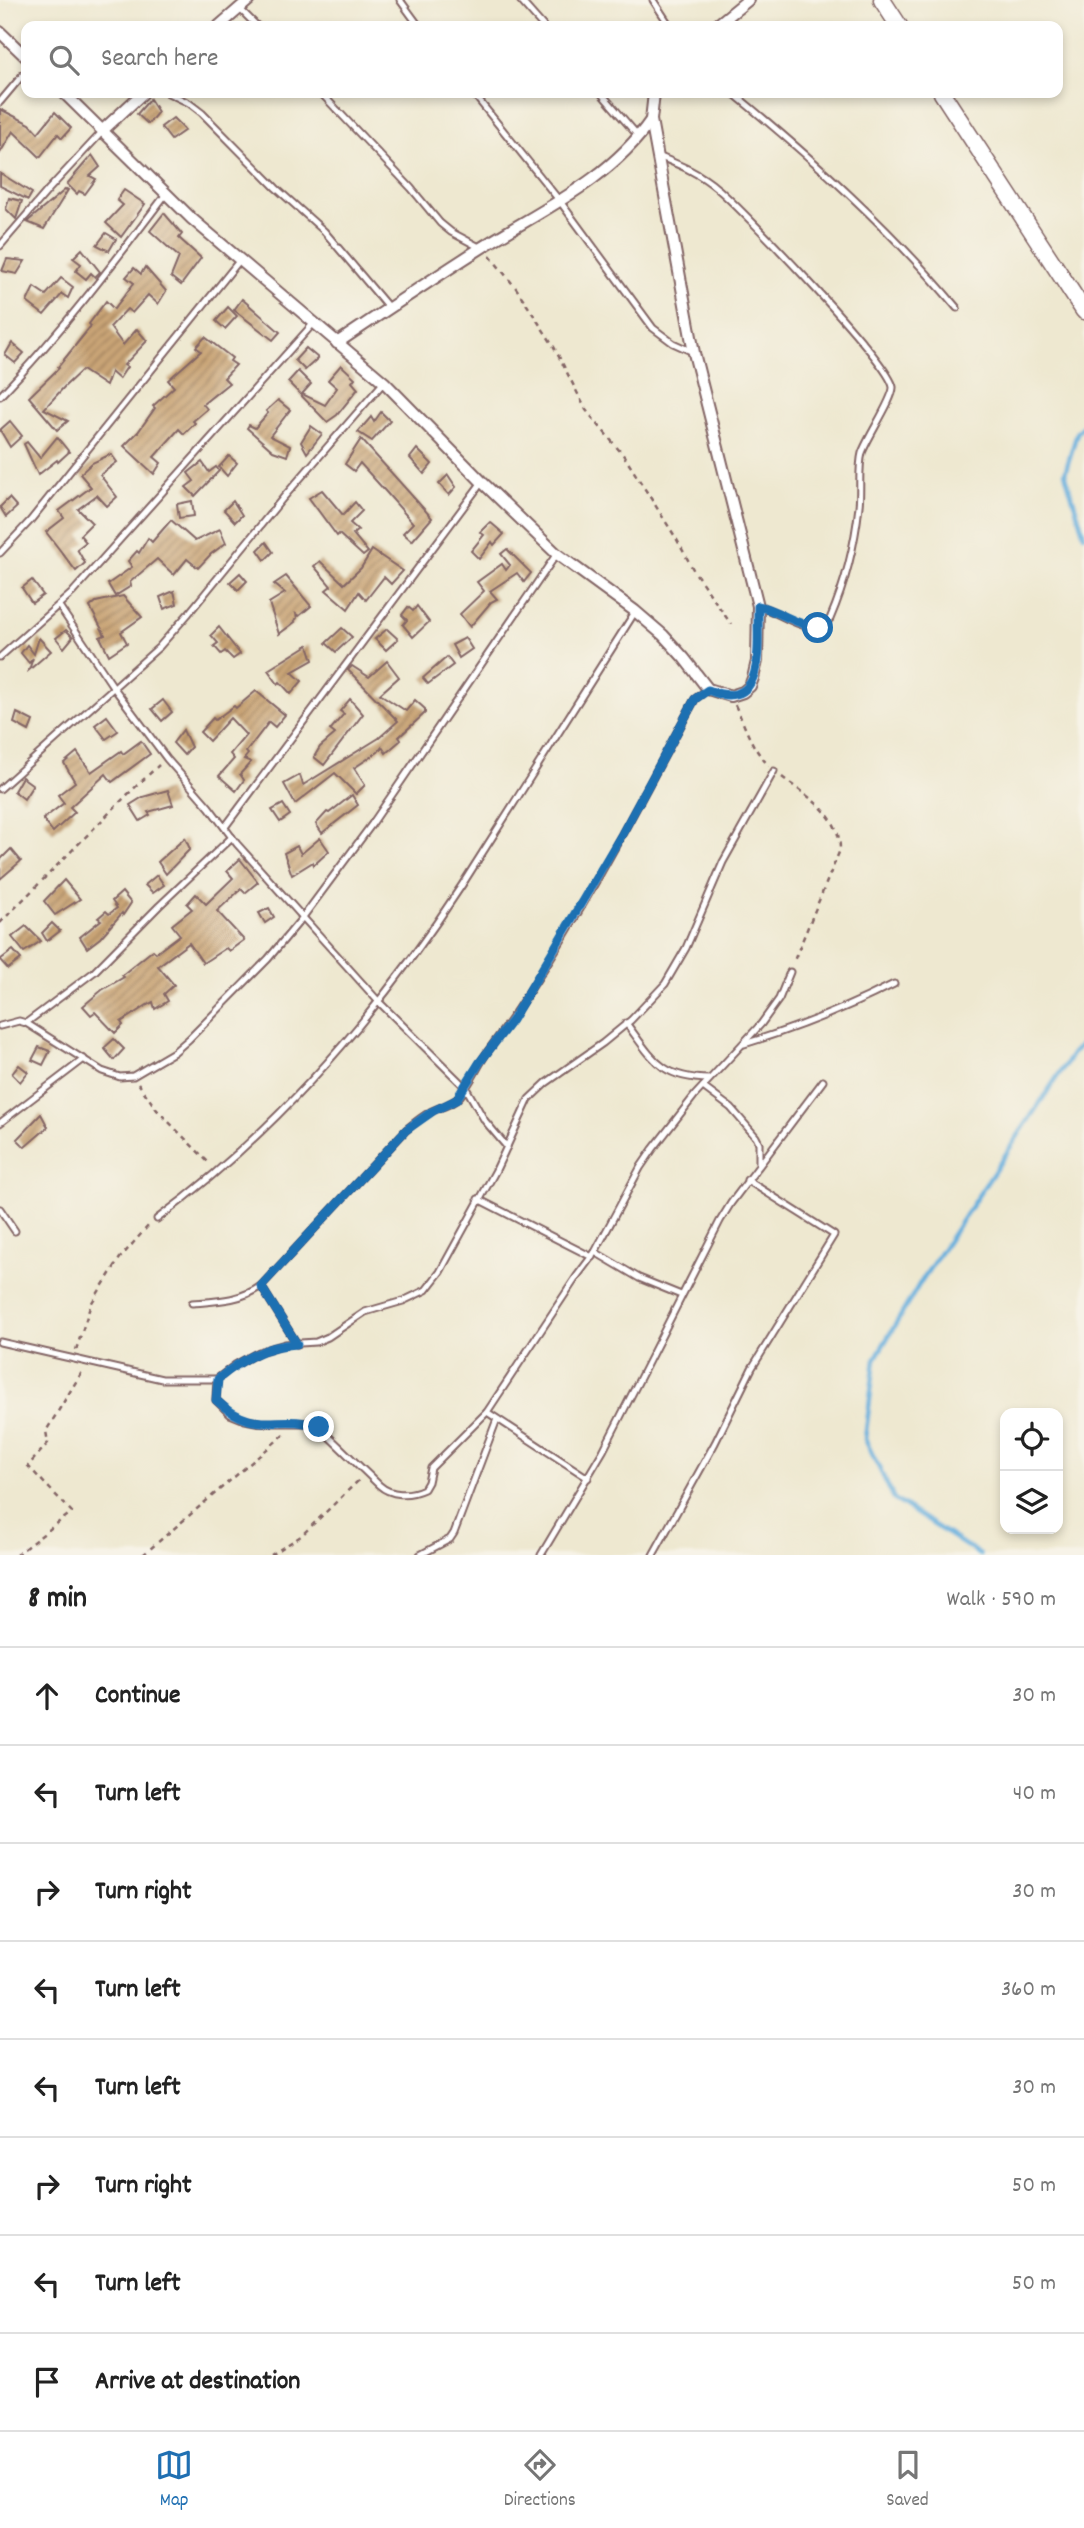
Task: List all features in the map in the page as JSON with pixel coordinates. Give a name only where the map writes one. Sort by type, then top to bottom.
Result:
[{"type":"street","points":[[225,21],[249,0]]},
{"type":"street","points":[[732,21],[748,0]]},
{"type":"street","points":[[882,0],[896,21]]},
{"type":"street","points":[[0,32],[21,52]]},
{"type":"street","points":[[69,98],[166,194],[239,261],[384,382],[557,554],[635,611],[684,657],[708,690],[731,696],[743,692],[750,686],[753,678],[757,661],[758,606],[694,353],[651,120],[653,98]]},
{"type":"street","points":[[103,130],[138,98]]},
{"type":"street","points":[[945,98],[1084,312]]},
{"type":"street","points":[[337,343],[481,248],[605,171],[639,137],[651,120]]},
{"type":"lane","points":[[400,0],[415,21]]},
{"type":"lane","points":[[520,0],[539,21]]},
{"type":"lane","points":[[653,0],[667,21]]},
{"type":"lane","points":[[240,8],[252,21]]},
{"type":"lane","points":[[0,102],[21,77]]},
{"type":"lane","points":[[178,98],[202,113],[324,232],[389,308]]},
{"type":"lane","points":[[326,98],[411,188],[440,223],[481,248]]},
{"type":"lane","points":[[477,98],[559,200],[653,328],[673,343],[694,353]]},
{"type":"lane","points":[[605,98],[639,137]]},
{"type":"lane","points":[[739,98],[877,220],[957,308]]},
{"type":"lane","points":[[0,246],[103,130]]},
{"type":"lane","points":[[658,156],[695,172],[741,211],[816,289],[878,362],[893,387],[892,395],[871,432],[861,457],[862,478],[856,532],[830,619],[818,628],[806,626],[758,606]]},
{"type":"lane","points":[[0,396],[96,288],[166,194]]},
{"type":"lane","points":[[0,553],[30,521],[239,261]]},
{"type":"lane","points":[[0,657],[60,606],[313,324]]},
{"type":"lane","points":[[0,789],[159,647],[269,514],[384,382]]},
{"type":"lane","points":[[225,827],[482,482]]},
{"type":"lane","points":[[0,1026],[19,1021],[26,1023],[109,1074],[133,1076],[174,1052],[275,951],[303,917],[372,824],[557,554]]},
{"type":"lane","points":[[60,606],[114,688],[167,759],[232,837],[379,1002],[466,1088],[485,1121],[507,1147]]},
{"type":"lane","points":[[157,1219],[217,1171],[323,1069],[379,1002],[426,940],[635,611]]},
{"type":"lane","points":[[192,1303],[244,1297],[261,1286],[406,1130],[433,1111],[456,1100],[541,973],[622,834],[695,699],[708,690]]},
{"type":"lane","points":[[0,1342],[162,1379],[218,1379],[235,1365],[259,1352],[272,1347],[316,1342],[328,1337],[365,1311],[403,1301],[426,1290],[440,1272],[507,1147],[523,1110],[537,1090],[626,1024],[655,996],[673,972],[723,862],[774,771]]},
{"type":"lane","points":[[26,1023],[94,972],[232,837]]},
{"type":"lane","points":[[218,1379],[216,1400],[230,1414],[261,1423],[296,1423],[319,1427],[389,1492],[397,1494],[422,1491],[429,1482],[431,1468],[487,1412],[593,1254],[640,1168],[671,1124],[771,1010],[790,972]]},
{"type":"lane","points":[[741,1045],[839,1012],[894,984]]},
{"type":"lane","points":[[626,1024],[649,1053],[667,1070],[685,1078],[709,1079]]},
{"type":"lane","points":[[0,1124],[84,1059]]},
{"type":"lane","points":[[541,1555],[588,1478],[714,1231],[747,1180],[822,1081]]},
{"type":"lane","points":[[702,1087],[730,1108],[759,1140],[759,1165]]},
{"type":"lane","points":[[653,1555],[715,1443],[752,1368],[834,1235],[747,1180]]},
{"type":"lane","points":[[478,1199],[639,1278],[681,1295]]},
{"type":"lane","points":[[0,1209],[15,1231]]},
{"type":"lane","points":[[261,1286],[297,1344]]},
{"type":"lane","points":[[487,1412],[588,1478]]},
{"type":"lane","points":[[420,1555],[450,1539],[454,1534],[497,1419]]},
{"type":"lane","points":[[436,1546],[440,1555]]},
{"type":"path","points":[[481,248],[501,267],[516,288],[553,345],[586,410],[624,456],[694,571],[731,624]]},
{"type":"path","points":[[731,696],[756,751],[774,771],[831,818],[840,836],[840,850],[790,972]]},
{"type":"path","points":[[0,923],[127,795],[167,759]]},
{"type":"path","points":[[133,1076],[157,1110],[217,1171]]},
{"type":"path","points":[[73,1360],[96,1295],[120,1258],[157,1219]]},
{"type":"path","points":[[16,1555],[72,1513],[28,1466],[48,1443],[46,1431],[88,1363]]},
{"type":"path","points":[[143,1555],[296,1423]]},
{"type":"path","points":[[271,1555],[300,1536],[367,1472]]},
{"type":"building","points":[[150,99],[158,112],[148,124],[137,114]]},
{"type":"building","points":[[0,109],[30,124],[38,133],[55,112],[71,128],[62,138],[58,134],[40,157],[13,131],[0,153]]},
{"type":"building","points":[[173,118],[185,130],[171,140],[161,127]]},
{"type":"building","points":[[92,155],[100,167],[90,176],[96,179],[85,194],[79,191],[77,194],[67,184]]},
{"type":"building","points":[[0,173],[32,193],[28,200],[0,186]]},
{"type":"building","points":[[68,190],[44,229],[27,222]]},
{"type":"building","points":[[124,190],[145,204],[121,237],[106,223],[123,205],[117,200]]},
{"type":"building","points":[[9,198],[22,201],[16,219],[6,209]]},
{"type":"building","points":[[164,213],[182,234],[179,238],[201,258],[181,285],[171,277],[179,257],[150,231]]},
{"type":"building","points":[[106,233],[116,239],[109,251],[97,245]]},
{"type":"building","points":[[82,249],[100,272],[95,277],[91,273],[86,279],[76,271],[81,264],[73,258]]},
{"type":"building","points":[[7,259],[25,261],[17,274],[2,271]]},
{"type":"building","points":[[145,267],[166,291],[158,304],[148,295],[132,313],[127,309],[110,327],[123,345],[137,329],[147,341],[124,365],[127,367],[119,379],[111,372],[106,386],[82,370],[65,386],[44,409],[68,421],[57,430],[29,397],[59,368],[106,301],[114,309],[134,283],[126,277],[134,268],[141,274]]},
{"type":"building","points":[[61,278],[73,287],[68,298],[62,294],[44,315],[27,302],[34,287],[46,295]]},
{"type":"building","points":[[242,299],[280,332],[273,340],[234,310]]},
{"type":"building","points":[[228,307],[237,316],[225,329],[216,321]]},
{"type":"building","points":[[205,337],[232,358],[230,361],[236,365],[224,378],[229,383],[203,404],[207,409],[193,421],[195,423],[184,434],[179,429],[154,457],[161,463],[154,474],[124,446],[138,432],[155,408],[153,406],[174,387],[168,380],[201,351],[196,347]]},
{"type":"building","points":[[12,343],[24,353],[15,363],[5,355]]},
{"type":"building","points":[[306,348],[318,358],[305,370],[295,360]]},
{"type":"building","points":[[341,365],[355,378],[352,382],[358,389],[337,415],[327,422],[288,382],[298,371],[311,384],[302,394],[325,405],[337,388],[328,380]]},
{"type":"building","points":[[278,400],[290,410],[270,436],[290,446],[287,456],[273,451],[247,428],[249,425],[255,428],[268,413],[266,411]]},
{"type":"building","points":[[381,412],[390,421],[372,441],[358,432],[371,417],[374,422]]},
{"type":"building","points":[[10,421],[22,436],[10,447],[0,430]]},
{"type":"building","points":[[311,426],[322,434],[307,453],[301,442]]},
{"type":"building","points":[[57,437],[69,452],[38,475],[24,444],[27,442],[40,458]]},
{"type":"building","points":[[361,439],[432,518],[412,541],[403,533],[413,523],[360,463],[354,471],[345,464]]},
{"type":"building","points":[[417,449],[432,464],[424,474],[410,458]]},
{"type":"building","points":[[111,454],[117,462],[100,475],[117,497],[107,506],[97,495],[78,509],[92,523],[80,535],[86,542],[77,549],[85,563],[76,571],[46,532],[64,518],[59,511],[91,487],[80,474],[92,463]]},
{"type":"building","points":[[229,456],[237,463],[227,476],[219,467]]},
{"type":"building","points":[[202,462],[209,472],[216,467],[219,471],[195,496],[186,487],[194,481],[188,473]]},
{"type":"building","points":[[448,475],[456,487],[449,495],[439,484]]},
{"type":"building","points":[[322,490],[343,515],[355,502],[362,511],[350,523],[358,530],[353,534],[368,552],[363,556],[339,534],[337,536],[309,498]]},
{"type":"building","points":[[9,498],[17,507],[6,517],[0,507]]},
{"type":"building","points":[[192,501],[194,516],[179,518],[177,504]]},
{"type":"building","points":[[233,501],[242,515],[235,522],[224,510]]},
{"type":"building","points":[[171,520],[195,541],[220,529],[226,543],[198,568],[187,559],[174,575],[157,559],[130,582],[131,586],[115,596],[108,584],[132,567],[128,561],[137,551],[139,553],[148,538],[152,542]]},
{"type":"building","points":[[490,522],[504,534],[494,545],[492,542],[479,559],[471,551],[484,535],[480,532]]},
{"type":"building","points":[[266,542],[273,552],[265,560],[258,550]]},
{"type":"building","points":[[507,549],[531,573],[524,582],[517,573],[490,591],[497,599],[491,602],[470,627],[460,614],[484,591],[477,582],[502,564],[506,570],[510,565],[501,554]]},
{"type":"building","points":[[372,550],[403,571],[391,584],[384,577],[366,600],[359,592],[348,609],[326,590],[331,586],[314,566],[320,561],[344,584],[361,568]]},
{"type":"building","points":[[240,573],[247,581],[238,590],[230,582]]},
{"type":"building","points":[[286,576],[311,606],[299,616],[296,614],[295,622],[279,634],[269,603],[285,593],[274,584]]},
{"type":"building","points":[[32,580],[43,595],[32,603],[22,588]]},
{"type":"building","points":[[174,591],[177,604],[164,609],[160,597]]},
{"type":"building","points":[[123,596],[142,617],[121,632],[127,643],[109,655],[100,637],[105,635],[90,607],[96,602]]},
{"type":"building","points":[[417,606],[429,622],[413,637],[403,625],[407,620],[402,615],[408,607],[413,611]]},
{"type":"building","points":[[219,627],[240,654],[233,659],[225,651],[221,654],[214,646],[218,643],[211,635]]},
{"type":"building","points":[[342,628],[352,637],[336,652],[326,643]]},
{"type":"building","points":[[387,629],[398,639],[386,650],[375,639]]},
{"type":"building","points":[[66,630],[73,637],[64,648],[56,638]]},
{"type":"building","points":[[39,638],[51,651],[29,670],[33,658],[29,663],[21,653],[27,645],[34,654]]},
{"type":"building","points":[[465,638],[472,649],[459,658],[452,645]]},
{"type":"building","points":[[308,645],[313,660],[292,672],[302,681],[291,694],[280,682],[278,684],[268,670]]},
{"type":"building","points":[[447,657],[453,665],[428,684],[423,678]]},
{"type":"building","points":[[387,661],[399,677],[380,694],[406,711],[415,700],[425,709],[425,713],[386,753],[382,747],[354,768],[365,785],[356,794],[335,773],[295,804],[284,784],[300,775],[303,785],[379,738],[398,721],[348,670],[352,666],[369,677]]},
{"type":"building","points":[[256,691],[285,715],[275,727],[269,722],[246,752],[248,754],[244,759],[251,762],[240,774],[244,780],[236,791],[219,776],[234,759],[230,754],[246,735],[230,718],[209,741],[200,732],[213,718],[215,720],[234,706],[236,708]]},
{"type":"building","points":[[350,699],[363,714],[324,765],[314,757],[320,747],[335,734],[330,730],[344,714],[340,711]]},
{"type":"building","points":[[163,700],[172,712],[162,721],[152,709]]},
{"type":"building","points":[[17,713],[33,721],[29,731],[14,723]]},
{"type":"building","points":[[107,716],[118,731],[106,739],[95,725]]},
{"type":"building","points":[[183,730],[191,747],[184,755],[173,743]]},
{"type":"building","points":[[141,741],[150,754],[112,782],[106,774],[70,807],[75,812],[53,832],[43,819],[64,803],[58,795],[75,782],[64,763],[77,752],[91,772]]},
{"type":"building","points":[[22,777],[33,785],[24,799],[14,791]]},
{"type":"building","points":[[168,790],[173,805],[148,812],[150,815],[140,821],[130,805],[143,797]]},
{"type":"building","points":[[352,795],[358,805],[322,833],[316,824],[327,812]]},
{"type":"building","points":[[283,804],[290,815],[280,822],[272,810]]},
{"type":"building","points":[[185,838],[190,849],[166,874],[158,862]]},
{"type":"building","points":[[320,838],[329,851],[314,865],[313,862],[292,875],[284,853],[297,846],[301,854]]},
{"type":"building","points":[[11,849],[21,861],[0,879],[0,860]]},
{"type":"building","points":[[240,859],[258,882],[245,893],[241,889],[217,911],[244,940],[229,951],[226,948],[203,963],[189,943],[158,966],[174,985],[164,994],[168,1001],[155,1009],[153,1002],[147,1005],[121,1022],[123,1025],[115,1033],[95,1012],[91,1015],[83,1006],[124,977],[122,975],[153,950],[156,953],[180,935],[172,925],[192,909],[187,904],[196,894],[206,904],[233,878],[227,871]]},
{"type":"building","points":[[157,875],[164,885],[153,893],[145,885]]},
{"type":"building","points":[[64,880],[80,899],[55,915],[44,901]]},
{"type":"building","points":[[122,892],[131,903],[123,915],[122,913],[100,938],[87,948],[80,937],[101,920],[98,918],[106,911],[109,914],[117,908],[112,901]]},
{"type":"building","points":[[269,908],[274,917],[265,923],[259,913]]},
{"type":"building","points":[[52,923],[60,931],[47,941],[42,933]]},
{"type":"building","points":[[26,926],[41,941],[24,952],[12,937]]},
{"type":"building","points":[[13,950],[21,959],[8,969],[0,960]]},
{"type":"building","points":[[114,1039],[124,1049],[114,1060],[104,1048]]},
{"type":"building","points":[[39,1047],[50,1051],[43,1065],[32,1060]]},
{"type":"building","points":[[19,1065],[28,1072],[20,1082],[12,1074]]},
{"type":"building","points":[[41,1114],[48,1127],[25,1147],[17,1139]]},
{"type":"waterway","points":[[1084,425],[1077,433],[1065,473],[1084,535]]},
{"type":"waterway","points":[[980,1555],[894,1499],[865,1439],[875,1359],[920,1283],[1073,1053],[1084,1042]]},
{"type":"route","points":[[319,1427],[308,1423],[261,1423],[245,1420],[230,1414],[216,1400],[218,1379],[235,1365],[272,1347],[297,1344],[261,1286],[406,1130],[461,1095],[480,1062],[512,1020],[541,973],[622,834],[695,699],[708,690],[731,696],[750,686],[757,661],[758,606],[796,623],[818,628]]}]
